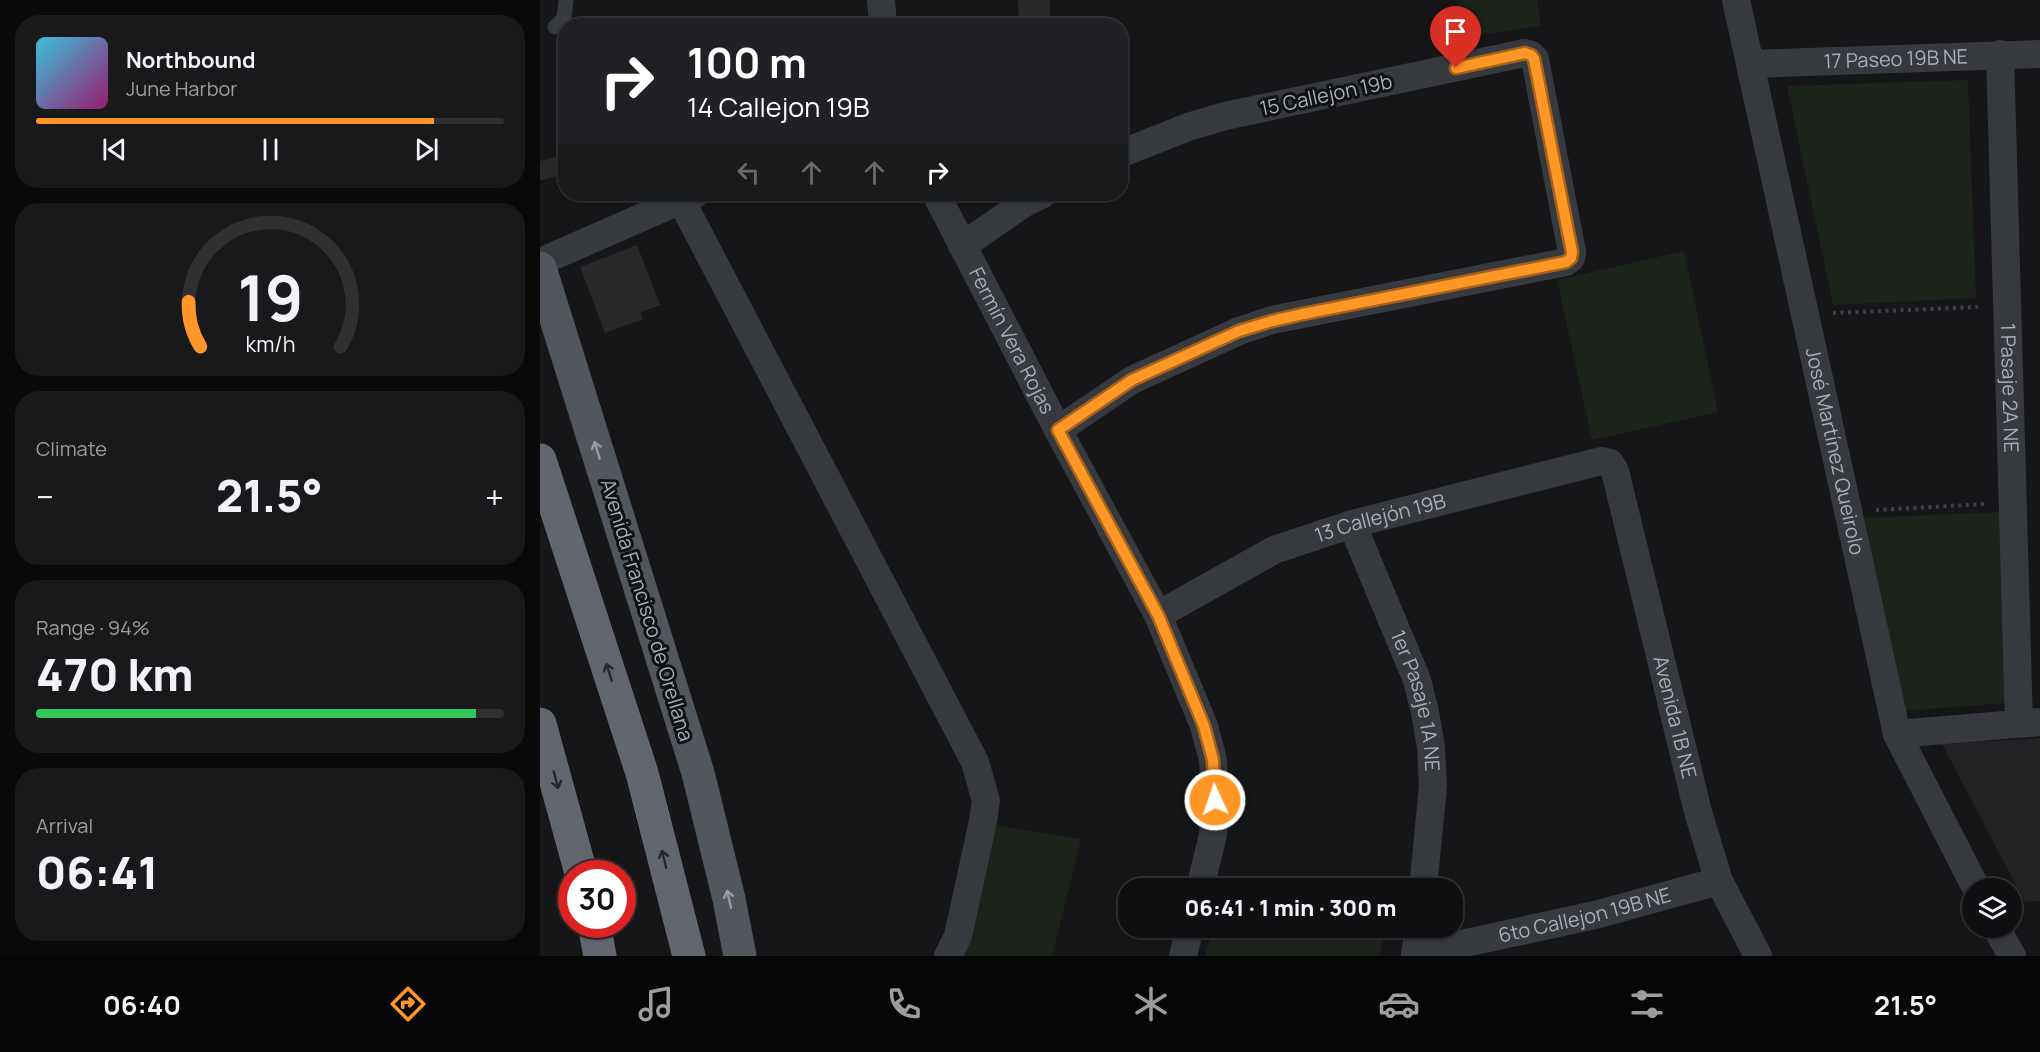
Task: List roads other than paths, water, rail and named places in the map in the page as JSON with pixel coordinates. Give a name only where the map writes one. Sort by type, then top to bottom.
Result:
[{"type":"highway","points":[[540,460],[642,773],[689,956]]},
{"type":"highway","points":[[540,724],[577,860]]},
{"type":"highway","points":[[597,938],[600,956]]},
{"type":"main road","name":"Avenida Francisco de Orellana","points":[[540,268],[698,773],[729,899],[740,956]]},
{"type":"street","points":[[881,0],[882,18]]},
{"type":"street","name":"José Martínez Queirolo","points":[[1736,0],[1897,734],[1971,878]]},
{"type":"street","name":"15 Callejon 19b","points":[[1058,430],[1132,380],[1239,331],[1303,314],[1566,262],[1571,258],[1572,252],[1534,59],[1525,53],[1225,116],[1188,127],[1128,151]]},
{"type":"street","name":"1 Pasaje 2A NE","points":[[2000,54],[2013,502],[2029,723]]},
{"type":"street","name":"17 Paseo 19B NE","points":[[1750,64],[2040,54]]},
{"type":"street","points":[[540,262],[679,201]]},
{"type":"street","points":[[690,201],[978,771],[986,801],[983,821],[958,936],[948,956]]},
{"type":"street","name":"Fermín Vera Rojas","points":[[940,201],[1058,430],[1158,615],[1204,726],[1213,760],[1215,800],[1213,835],[1202,878]]},
{"type":"street","points":[[962,246],[1028,201]]},
{"type":"street","name":"13 Callejón 19B","points":[[1158,615],[1274,550],[1352,524],[1601,461],[1610,463],[1615,471]]},
{"type":"street","name":"Avenida 1B NE","points":[[1615,471],[1698,812],[1719,880],[1758,956]]},
{"type":"street","name":"1er Pasaje 1A NE","points":[[1352,524],[1417,680],[1425,712],[1431,747],[1433,786],[1424,878]]},
{"type":"street","points":[[1897,734],[2029,723]]},
{"type":"street","name":"6to Callejon 19B NE","points":[[1416,946],[1595,915],[1719,880]]},
{"type":"street","points":[[1183,956],[1187,938]]},
{"type":"street","points":[[2002,938],[2012,956]]},
{"type":"lane","points":[[564,18],[566,0]]},
{"type":"lane","points":[[555,27],[558,24]]}]
